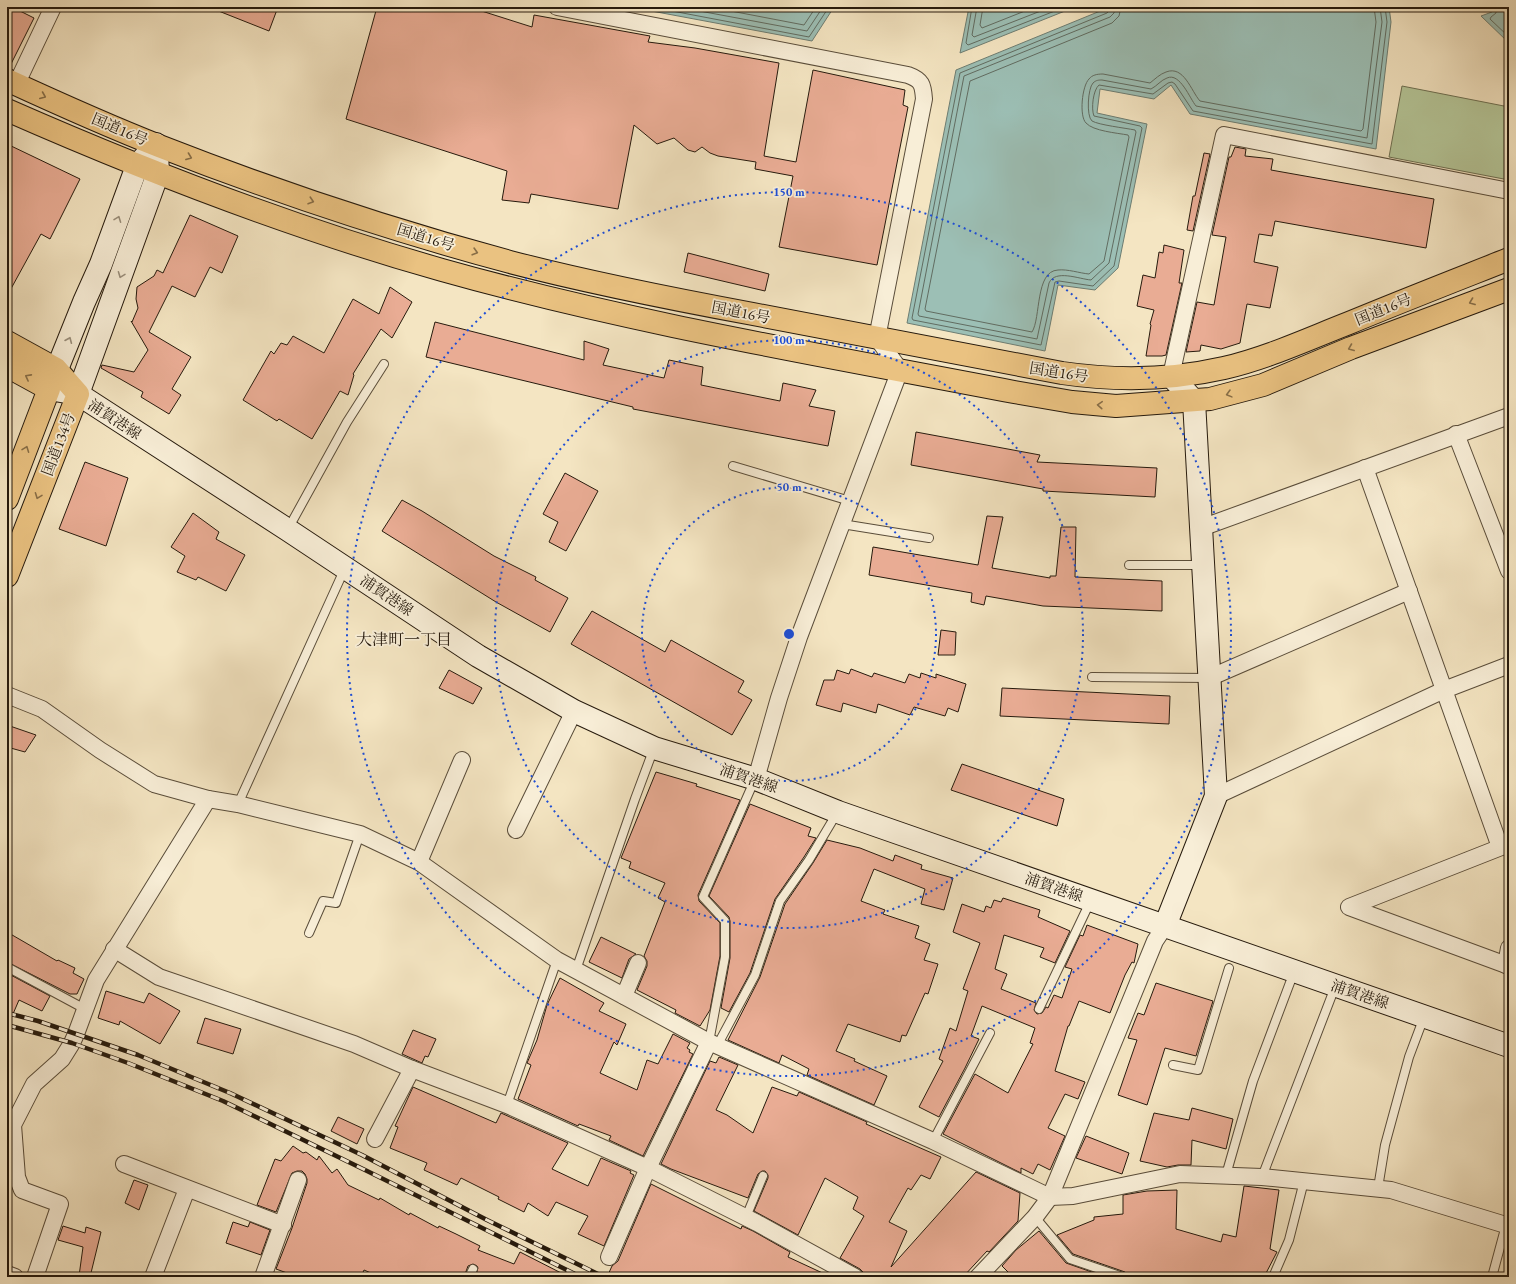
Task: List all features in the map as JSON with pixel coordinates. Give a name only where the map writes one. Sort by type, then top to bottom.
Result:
[{"type":"highway","name":"国道16号","points":[[12,83],[156,144],[226,171],[344,212],[512,262],[641,293],[1086,377],[1130,378],[1171,376],[1225,368],[1284,349],[1509,259]]},
{"type":"highway","name":"国道16号","points":[[7,110],[137,166],[202,190],[325,234],[488,283],[576,305],[663,324],[1021,394],[1087,404],[1116,406],[1194,401],[1210,399],[1263,386],[1351,348],[1509,289]]},
{"type":"highway","name":"国道134号","points":[[7,342],[53,379],[78,394],[7,576]]},
{"type":"highway","name":"国道134号","points":[[7,366],[53,379]]},
{"type":"highway","name":"国道134号","points":[[7,498],[53,379]]},
{"type":"main road","points":[[53,379],[101,264],[137,166],[156,144]]},
{"type":"main road","points":[[78,394],[158,173],[156,144]]},
{"type":"main road","points":[[1165,926],[1216,796],[1194,401],[1171,376]]},
{"type":"main road","name":"浦賀港線","points":[[78,394],[346,567],[478,656],[574,711],[654,748],[756,778],[838,812],[1509,1046]]},
{"type":"street","points":[[12,83],[53,7]]},
{"type":"street","points":[[557,7],[908,75],[916,78],[924,90],[924,99],[897,243],[877,338],[900,370],[794,652],[756,778]]},
{"type":"street","points":[[1171,376],[1224,135],[1509,191]]},
{"type":"street","points":[[1201,528],[1509,416]]},
{"type":"street","points":[[1456,434],[1504,544],[1509,571]]},
{"type":"street","points":[[1365,468],[1444,690],[1504,845],[1349,907],[1507,965],[1509,948]]},
{"type":"street","points":[[1209,678],[1409,591]]},
{"type":"street","points":[[1216,796],[1444,690],[1509,665]]},
{"type":"street","points":[[7,695],[42,709],[100,750],[154,784],[208,799],[238,804],[360,834],[418,862],[557,960],[713,1044],[933,1141],[1050,1197],[1073,1196],[1180,1174],[1262,1177],[1391,1190],[1508,1225]]},
{"type":"street","points":[[516,830],[574,711]]},
{"type":"street","points":[[418,862],[462,760]]},
{"type":"street","points":[[35,1277],[60,1204],[22,1190],[17,1177],[10,1124],[34,1084],[62,1060],[76,1034],[96,980],[208,799]]},
{"type":"street","points":[[978,1277],[1035,1217],[1050,1197],[1155,941],[1165,926]]},
{"type":"street","points":[[114,949],[159,977],[354,1044],[412,1069],[508,1105],[648,1168],[746,1217],[855,1277]]},
{"type":"street","points":[[624,996],[638,963]]},
{"type":"street","points":[[609,1257],[648,1168],[713,1044]]},
{"type":"street","points":[[375,1139],[412,1069]]},
{"type":"street","points":[[124,1164],[283,1225]]},
{"type":"street","points":[[263,1277],[298,1180]]},
{"type":"street","points":[[153,1277],[187,1188]]},
{"type":"street","points":[[7,1274],[15,1277]]},
{"type":"lane","points":[[288,530],[347,422],[384,364]]},
{"type":"lane","points":[[733,466],[850,501]]},
{"type":"lane","points":[[842,524],[929,538]]},
{"type":"lane","points":[[1129,566],[1203,564]]},
{"type":"lane","points":[[238,804],[346,567]]},
{"type":"lane","points":[[1092,677],[1209,678]]},
{"type":"lane","points":[[576,970],[654,748]]},
{"type":"lane","points":[[713,1044],[725,957],[725,921],[703,897],[756,778]]},
{"type":"lane","points":[[713,1044],[755,974],[780,901],[809,860],[838,812]]},
{"type":"lane","points":[[309,933],[323,901],[336,903],[360,834]]},
{"type":"lane","points":[[1039,1009],[1091,900]]},
{"type":"lane","points":[[508,1105],[557,960]]},
{"type":"lane","points":[[7,967],[85,1010]]},
{"type":"lane","points":[[1173,1065],[1198,1070],[1229,968]]},
{"type":"lane","points":[[1226,1175],[1253,1081],[1294,972]]},
{"type":"lane","points":[[1262,1177],[1335,986]]},
{"type":"lane","points":[[1378,1188],[1385,1145],[1410,1057],[1424,1017]]},
{"type":"lane","points":[[933,1141],[990,1033]]},
{"type":"lane","points":[[746,1217],[763,1176]]},
{"type":"lane","points":[[1273,1277],[1289,1240],[1304,1181]]},
{"type":"lane","points":[[1035,1217],[1070,1259],[1123,1277]]},
{"type":"lane","points":[[1492,1277],[1508,1225]]},
{"type":"lane","points":[[469,1277],[473,1269]]},
{"type":"green space","points":[[1402,86],[1509,107],[1509,180],[1389,157]]},
{"type":"water","points":[[630,7],[834,7],[812,41]]},
{"type":"water","points":[[969,7],[1075,7],[960,53]]},
{"type":"water","points":[[1110,7],[1389,7],[1391,22],[1376,149],[1190,114],[1171,85],[1154,99],[1100,89],[1097,113],[1147,124],[1118,268],[1095,290],[1058,285],[1045,351],[907,323],[956,70]]},
{"type":"water","points":[[1492,7],[1509,7],[1509,43],[1481,16],[1492,12]]},
{"type":"building","points":[[7,7],[12,7],[34,18],[9,68],[7,68]]},
{"type":"building","points":[[211,7],[278,7],[269,31]]},
{"type":"building","points":[[377,7],[469,7],[532,27],[534,15],[650,36],[648,42],[695,48],[779,63],[764,156],[796,162],[813,70],[905,90],[903,105],[908,107],[877,265],[779,247],[793,176],[755,169],[756,162],[718,156],[710,153],[702,147],[695,152],[688,150],[674,138],[657,144],[634,125],[618,209],[531,194],[529,203],[502,200],[507,171],[346,119]]},
{"type":"building","points":[[7,144],[80,179],[50,239],[41,234],[7,296]]},
{"type":"building","points":[[1235,147],[1246,149],[1245,156],[1273,159],[1271,170],[1434,199],[1426,248],[1275,221],[1272,236],[1259,234],[1254,262],[1278,267],[1270,308],[1247,304],[1240,343],[1221,349],[1201,345],[1200,351],[1186,352],[1197,302],[1214,305],[1226,237],[1212,235],[1229,157],[1231,157]]},
{"type":"building","points":[[1204,153],[1210,154],[1193,231],[1187,230],[1193,196],[1195,196]]},
{"type":"building","points":[[190,215],[238,236],[222,273],[210,267],[195,297],[172,286],[149,332],[191,357],[172,389],[181,395],[169,414],[141,397],[143,392],[101,368],[102,365],[134,372],[148,350],[131,321],[132,322],[138,308],[136,299],[137,287],[154,276],[157,270],[163,273]]},
{"type":"building","points":[[1164,245],[1184,250],[1179,283],[1182,283],[1166,355],[1146,356],[1150,324],[1154,310],[1137,306],[1143,275],[1155,278],[1159,252],[1163,253]]},
{"type":"building","points":[[688,253],[769,274],[765,291],[684,272]]},
{"type":"building","points":[[390,287],[412,302],[392,338],[381,329],[353,374],[354,375],[348,395],[340,391],[312,439],[279,419],[277,421],[243,400],[271,351],[274,354],[281,343],[287,345],[293,336],[324,353],[353,299],[379,314]]},
{"type":"building","points":[[435,322],[584,360],[584,341],[609,349],[603,365],[664,378],[669,360],[703,367],[701,385],[780,401],[783,383],[816,390],[809,406],[835,411],[828,446],[633,409],[633,407],[426,357]]},
{"type":"building","points":[[916,432],[1040,455],[1037,462],[1157,468],[1155,497],[1043,491],[1043,489],[911,465]]},
{"type":"building","points":[[85,462],[128,478],[106,546],[59,529]]},
{"type":"building","points":[[565,473],[598,491],[566,551],[549,542],[558,522],[543,514]]},
{"type":"building","points":[[402,500],[494,556],[536,577],[535,580],[568,598],[550,632],[496,602],[382,531]]},
{"type":"building","points":[[193,513],[219,532],[216,539],[245,555],[226,591],[198,577],[196,580],[177,572],[185,556],[171,547]]},
{"type":"building","points":[[987,516],[1003,517],[992,568],[1050,578],[1050,576],[1056,576],[1061,527],[1076,527],[1075,577],[1162,581],[1162,611],[1043,606],[986,596],[984,605],[971,602],[972,593],[869,575],[873,547],[978,565]]},
{"type":"building","points":[[592,611],[665,652],[671,640],[744,681],[738,692],[752,700],[732,735],[571,644]]},
{"type":"building","points":[[941,630],[956,632],[955,655],[938,655]]},
{"type":"building","points":[[851,669],[872,677],[874,673],[905,683],[909,674],[920,678],[921,673],[936,678],[936,674],[966,684],[958,712],[948,708],[945,716],[914,707],[910,715],[878,704],[876,713],[843,703],[841,712],[816,705],[824,680],[834,680],[837,670],[849,674]]},
{"type":"building","points":[[449,670],[482,688],[473,704],[439,688]]},
{"type":"building","points":[[1002,688],[1170,696],[1169,724],[1000,716]]},
{"type":"building","points":[[7,725],[36,735],[25,752],[7,747]]},
{"type":"building","points":[[962,764],[1064,799],[1057,826],[951,790]]},
{"type":"building","points":[[656,772],[697,784],[696,786],[740,800],[698,895],[699,901],[720,923],[720,956],[710,1010],[700,1026],[675,1013],[676,1010],[637,990],[647,966],[647,961],[644,956],[665,902],[658,898],[665,883],[629,868],[631,862],[621,858]]},
{"type":"building","points":[[750,804],[811,828],[808,836],[816,838],[775,899],[750,973],[729,1012],[721,1008],[730,958],[730,921],[729,917],[709,896]]},
{"type":"building","points":[[827,840],[860,848],[893,861],[895,855],[922,865],[921,869],[953,878],[944,910],[921,904],[925,889],[874,869],[861,901],[885,910],[883,914],[919,926],[915,938],[930,944],[924,960],[938,964],[928,994],[925,993],[906,1036],[902,1035],[900,1042],[848,1024],[836,1051],[887,1076],[874,1105],[807,1075],[809,1069],[782,1055],[779,1063],[728,1040],[760,977],[785,904]]},
{"type":"building","points":[[1003,898],[1040,910],[1038,917],[1070,931],[1055,963],[1040,957],[1044,948],[1004,935],[995,969],[1007,974],[1001,989],[1036,1003],[1034,1010],[1037,1014],[1042,1013],[1046,1007],[1048,1008],[1054,995],[1062,998],[1072,969],[1065,967],[1080,935],[1083,936],[1087,925],[1138,944],[1134,963],[1132,962],[1125,975],[1110,1013],[1079,1001],[1068,1026],[1055,1071],[1085,1082],[1078,1099],[1065,1094],[1048,1128],[1065,1136],[1050,1170],[1038,1164],[1033,1174],[1021,1168],[1021,1173],[943,1134],[975,1074],[1008,1093],[1033,1044],[1030,1043],[1035,1028],[982,1006],[971,1036],[979,1039],[939,1117],[919,1107],[943,1061],[939,1059],[950,1028],[956,1031],[968,991],[963,989],[980,943],[953,932],[962,904],[984,912],[986,906],[991,908],[994,900],[1001,902]]},
{"type":"building","points":[[7,932],[57,961],[58,960],[75,968],[73,973],[84,979],[77,994],[70,994],[7,962]]},
{"type":"building","points":[[601,937],[636,954],[629,959],[622,978],[589,962]]},
{"type":"building","points":[[7,973],[50,996],[42,1011],[19,1000],[7,1028]]},
{"type":"building","points":[[560,978],[604,1003],[599,1011],[626,1024],[617,1045],[614,1042],[600,1073],[637,1090],[647,1060],[658,1064],[673,1034],[690,1043],[687,1048],[690,1050],[689,1052],[693,1054],[643,1156],[609,1140],[611,1136],[579,1124],[578,1126],[518,1099],[531,1065],[527,1063],[537,1040],[547,1005]]},
{"type":"building","points":[[1156,983],[1213,1001],[1196,1056],[1165,1048],[1147,1105],[1118,1095],[1137,1040],[1128,1038],[1138,1013],[1144,1015]]},
{"type":"building","points":[[106,991],[144,1003],[149,993],[180,1011],[160,1044],[120,1021],[119,1025],[98,1018]]},
{"type":"building","points":[[205,1018],[241,1029],[233,1054],[197,1043]]},
{"type":"building","points":[[413,1030],[436,1039],[428,1057],[425,1056],[422,1063],[402,1054]]},
{"type":"building","points":[[719,1057],[738,1065],[716,1110],[727,1115],[753,1133],[772,1087],[797,1096],[799,1092],[867,1122],[866,1124],[941,1157],[930,1179],[921,1175],[911,1190],[908,1188],[889,1222],[907,1231],[891,1267],[976,1172],[1020,1193],[1018,1221],[963,1277],[864,1277],[863,1272],[860,1269],[840,1258],[864,1216],[853,1209],[858,1197],[825,1178],[798,1235],[754,1211],[768,1178],[765,1171],[758,1174],[748,1198],[661,1164],[710,1061],[716,1063]]},
{"type":"building","points":[[413,1087],[496,1123],[501,1113],[568,1143],[552,1169],[588,1186],[601,1158],[631,1171],[630,1173],[634,1175],[604,1246],[578,1234],[588,1216],[556,1202],[548,1216],[528,1203],[524,1212],[498,1199],[499,1197],[461,1178],[457,1185],[424,1170],[427,1163],[390,1148],[398,1127],[395,1126]]},
{"type":"building","points":[[1192,1108],[1233,1119],[1226,1149],[1192,1140],[1191,1165],[1167,1167],[1140,1161],[1154,1113],[1189,1120]]},
{"type":"building","points":[[338,1117],[364,1129],[357,1144],[331,1131]]},
{"type":"building","points":[[1086,1136],[1129,1153],[1122,1174],[1076,1158]]},
{"type":"building","points":[[293,1146],[303,1153],[306,1152],[317,1160],[319,1156],[332,1173],[337,1169],[348,1185],[379,1200],[380,1198],[409,1215],[410,1213],[438,1228],[439,1226],[480,1246],[478,1250],[514,1264],[520,1252],[569,1277],[475,1277],[478,1268],[473,1264],[468,1266],[464,1277],[380,1277],[364,1270],[361,1277],[298,1277],[276,1269],[307,1183],[305,1174],[302,1171],[292,1173],[276,1212],[257,1205],[275,1159],[281,1161]]},
{"type":"building","points":[[134,1180],[148,1185],[139,1210],[125,1203]]},
{"type":"building","points":[[651,1184],[741,1229],[742,1226],[753,1231],[790,1252],[788,1257],[829,1276],[830,1274],[835,1277],[607,1277],[612,1266],[618,1261]]},
{"type":"building","points":[[1244,1186],[1279,1190],[1270,1249],[1277,1252],[1264,1277],[1128,1277],[1125,1272],[1073,1254],[1057,1235],[1094,1220],[1094,1217],[1123,1214],[1123,1195],[1147,1191],[1177,1190],[1176,1229],[1221,1242],[1223,1234],[1236,1237]]},
{"type":"building","points":[[233,1222],[248,1227],[250,1222],[270,1230],[261,1255],[226,1243]]},
{"type":"building","points":[[63,1226],[85,1233],[86,1227],[101,1232],[90,1277],[79,1276],[83,1247],[58,1240]]},
{"type":"building","points":[[1039,1231],[1066,1263],[1106,1277],[1013,1277],[1002,1266],[1016,1250]]},
{"type":"railway","points":[[7,1013],[38,1021],[138,1055],[230,1093],[362,1155],[487,1220],[604,1277]]},
{"type":"railway","points":[[7,1025],[72,1043],[128,1063],[223,1101],[581,1277]]},
{"type":"district","name":"大津町一丁目","points":[[404,639]]}]
